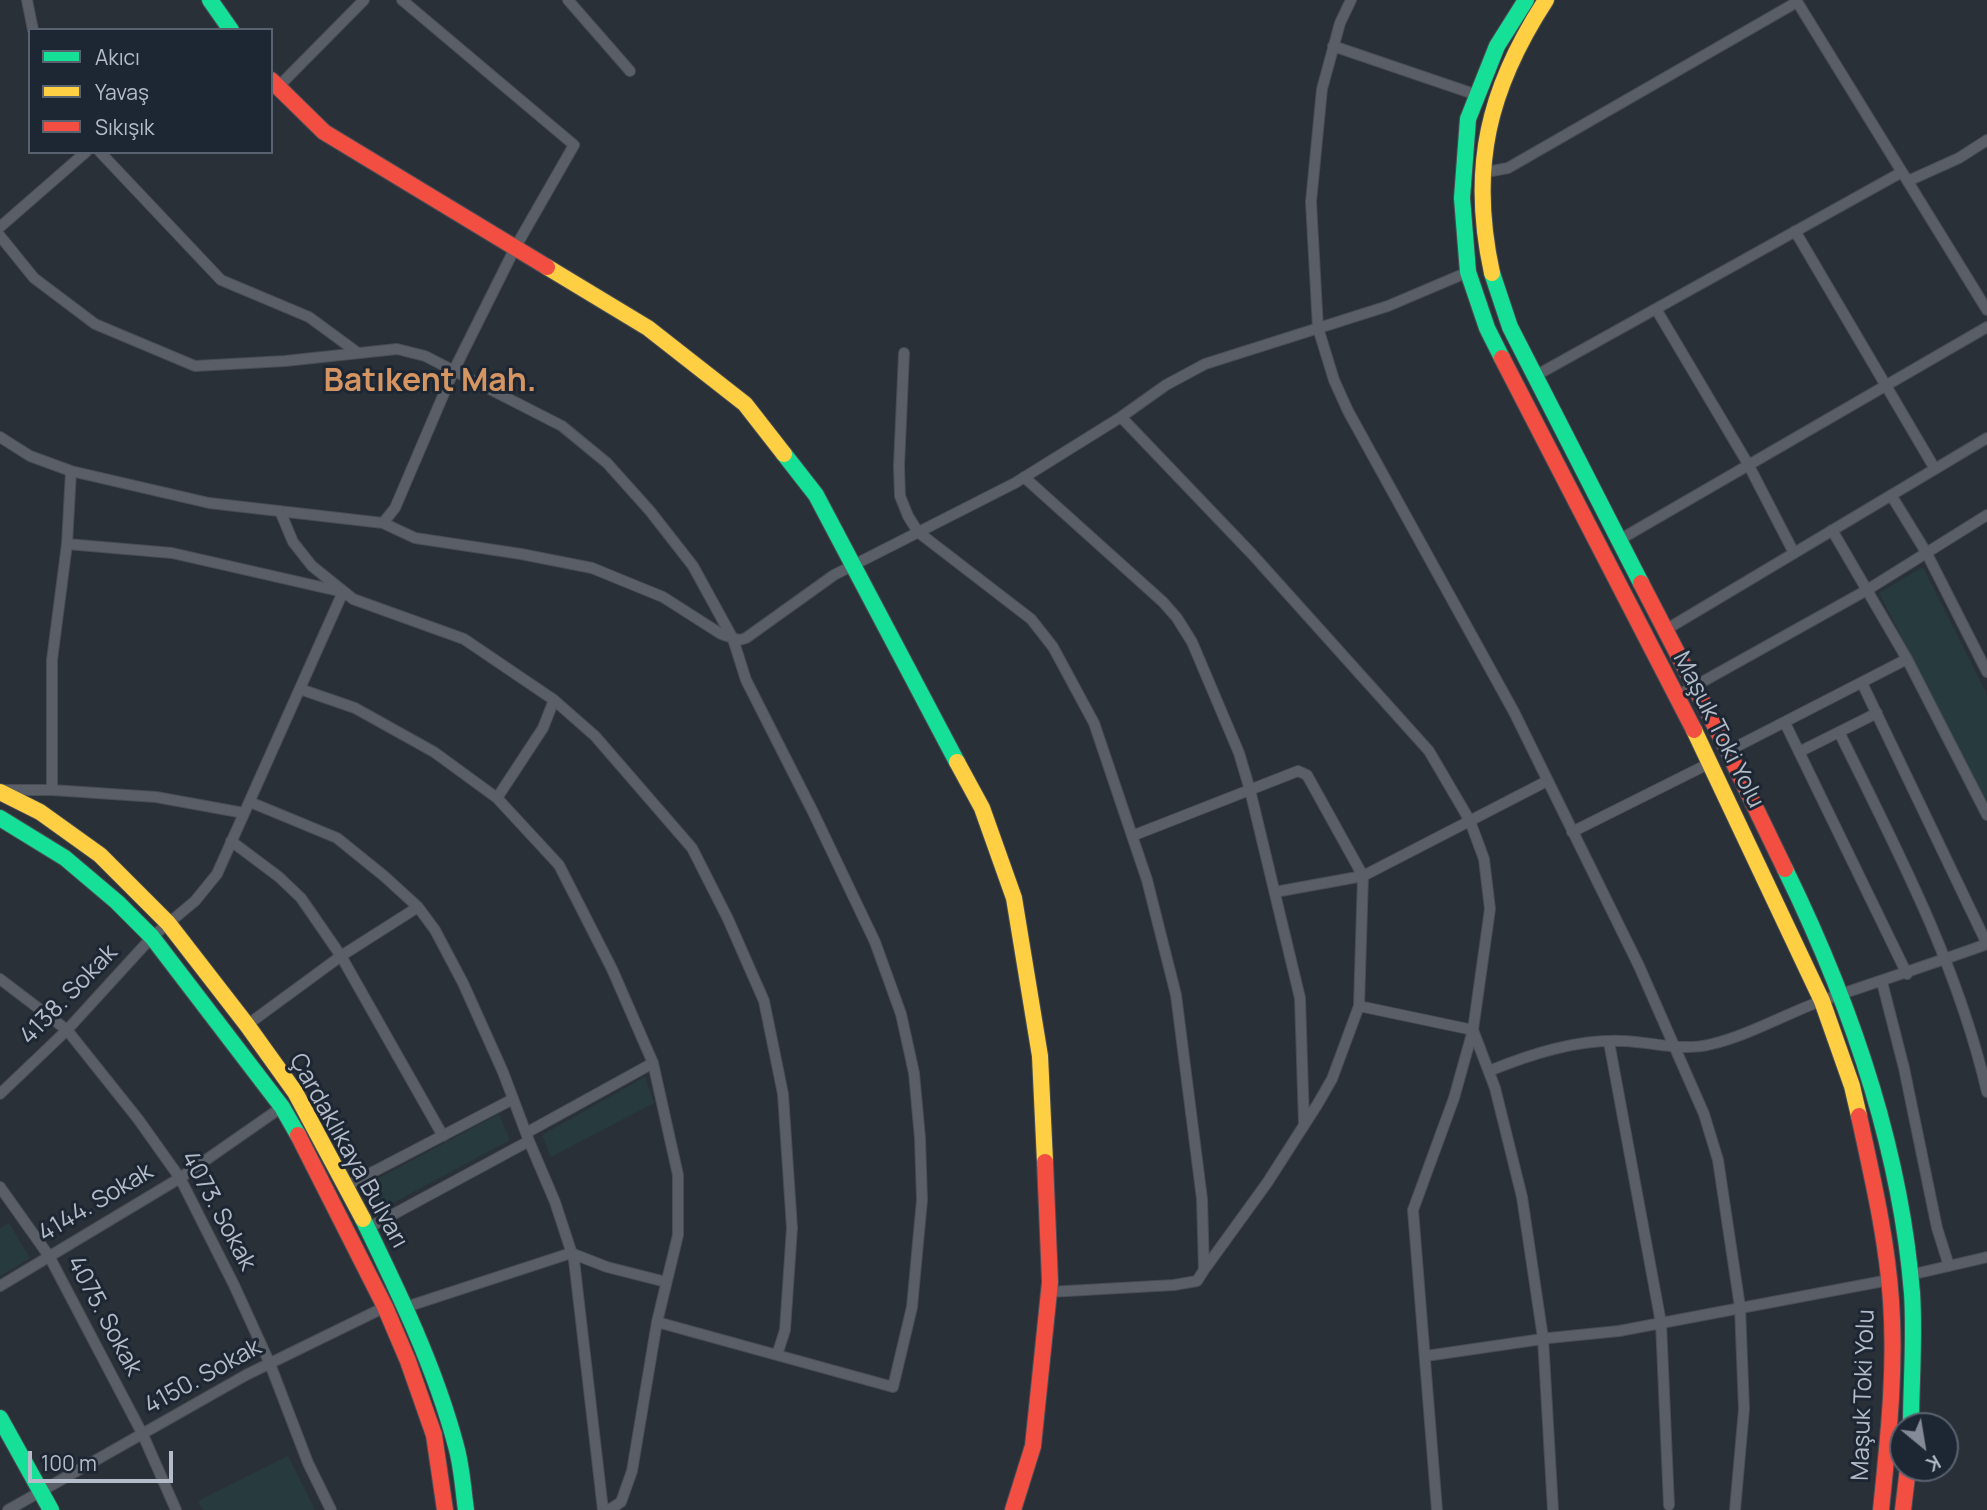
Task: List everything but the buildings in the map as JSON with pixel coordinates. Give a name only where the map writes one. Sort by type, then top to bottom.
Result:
[{"type":"main road","points":[[210,0],[223,27]]},
{"type":"main road","name":"Maşuk Toki Yolu","points":[[1526,0],[1497,46],[1468,119],[1462,198],[1468,271],[1487,328],[1710,763],[1822,1001],[1852,1086],[1876,1192],[1889,1280],[1892,1397],[1881,1510]]},
{"type":"main road","points":[[1546,0],[1510,60],[1492,111],[1481,173],[1481,225],[1490,271],[1499,302],[1535,376],[1696,685],[1805,910],[1858,1043],[1899,1192],[1912,1295],[1912,1412]]},
{"type":"main road","points":[[274,83],[324,132],[648,328],[745,404],[816,495],[982,808],[1014,898],[1040,1056],[1049,1292],[1033,1446],[1013,1510]]},
{"type":"main road","name":"Çardaklıkaya Bulvarı","points":[[0,791],[40,813],[100,855],[168,923],[295,1092],[368,1228],[406,1307],[457,1448],[466,1510]]},
{"type":"main road","name":"Çardaklıkaya Bulvarı","points":[[0,818],[65,858],[117,902],[152,937],[282,1108],[306,1149],[385,1307],[408,1362],[434,1435],[445,1510]]},
{"type":"main road","points":[[0,1418],[51,1510]]},
{"type":"main road","points":[[1903,1510],[1906,1482]]},
{"type":"street","points":[[27,0],[33,28]]},
{"type":"street","points":[[274,83],[364,0]]},
{"type":"street","points":[[383,523],[395,509],[454,370],[515,248],[574,145],[402,0]]},
{"type":"street","points":[[568,0],[630,71]]},
{"type":"street","points":[[1351,0],[1340,23],[1322,89],[1311,202],[1318,328],[1334,380],[1348,411],[1514,712],[1639,966],[1704,1114],[1718,1160],[1740,1307],[1744,1409],[1734,1510]]},
{"type":"street","points":[[1481,173],[1508,168],[1797,1],[1987,310]]},
{"type":"street","points":[[1333,46],[1477,95]]},
{"type":"street","points":[[1535,376],[1795,231],[1905,176],[1959,159],[1987,140]]},
{"type":"street","points":[[0,227],[84,154]]},
{"type":"street","points":[[102,154],[221,280],[309,317],[358,353]]},
{"type":"street","points":[[1795,231],[1936,469]]},
{"type":"street","points":[[0,236],[34,278],[95,324],[195,366],[285,361],[397,349],[425,356],[562,426],[607,463],[650,510],[693,566],[733,639],[746,680],[813,811],[875,942],[901,1014],[914,1073],[922,1200],[912,1307],[893,1387],[657,1322]]},
{"type":"street","points":[[0,437],[30,456],[71,471],[209,503],[383,523],[415,538],[592,568],[663,597],[710,629],[733,639],[746,638],[834,575],[1024,477],[1121,417],[1166,385],[1205,364],[1388,306],[1468,271]]},
{"type":"street","points":[[1656,309],[1748,464],[1794,554]]},
{"type":"street","points":[[1619,540],[1987,327]]},
{"type":"street","points":[[904,353],[899,466],[901,496],[908,516],[918,532],[1031,619],[1053,647],[1094,723],[1147,880],[1176,995],[1202,1199],[1204,1270]]},
{"type":"street","points":[[1121,417],[1252,554],[1429,751],[1470,821],[1484,859],[1490,909],[1473,1030],[1454,1098],[1413,1210],[1437,1510]]},
{"type":"street","points":[[1667,629],[1987,438]]},
{"type":"street","points":[[52,790],[52,660],[66,544],[71,471]]},
{"type":"street","points":[[1024,477],[1163,601],[1192,642],[1239,753],[1300,998],[1304,1123]]},
{"type":"street","points":[[1891,495],[1926,552],[1987,672]]},
{"type":"street","points":[[280,511],[293,542],[312,566],[353,599],[464,639],[554,700],[595,736],[692,848],[728,919],[764,1001],[783,1094],[792,1228],[785,1330],[777,1355]]},
{"type":"street","points":[[1676,696],[1867,590],[1987,515]]},
{"type":"street","points":[[1832,530],[1907,659],[1987,815]]},
{"type":"street","points":[[66,544],[172,553],[343,592]]},
{"type":"street","name":"4138. Sokak","points":[[0,1094],[67,1030],[152,937],[195,901],[217,874],[343,592]]},
{"type":"street","points":[[1728,751],[1907,659]]},
{"type":"street","points":[[1489,1071],[1522,1058],[1573,1044],[1622,1041],[1677,1049],[1712,1044],[1822,1001],[1908,974],[1987,944],[1862,683]]},
{"type":"street","points":[[300,689],[355,708],[434,752],[497,798],[559,865],[612,969],[653,1063],[678,1175],[678,1236],[657,1322],[632,1471],[621,1502],[609,1510]]},
{"type":"street","points":[[497,798],[543,728],[554,700]]},
{"type":"street","points":[[1799,752],[1877,713]]},
{"type":"street","points":[[1785,723],[1908,974]]},
{"type":"street","points":[[1839,732],[1947,959],[1976,1045],[1987,1092]]},
{"type":"street","points":[[1572,832],[1710,763]]},
{"type":"street","points":[[1049,1292],[1174,1285],[1197,1281],[1267,1183],[1332,1079],[1359,1006],[1363,876],[1307,775],[1298,771],[1132,836]]},
{"type":"street","points":[[1275,892],[1363,876],[1547,781]]},
{"type":"street","points":[[0,791],[52,790],[156,797],[244,813]]},
{"type":"street","points":[[250,802],[337,838],[418,907],[435,930],[463,983],[555,1202],[571,1253],[588,1368],[603,1510]]},
{"type":"street","points":[[231,841],[279,877],[301,898],[341,956],[443,1136]]},
{"type":"street","points":[[247,1025],[341,956],[418,907]]},
{"type":"street","name":"4073. Sokak","points":[[0,979],[67,1030],[138,1119],[180,1178],[234,1284],[270,1364],[308,1462],[331,1510]]},
{"type":"street","points":[[1882,982],[1904,1068],[1937,1228],[1949,1266]]},
{"type":"street","points":[[1359,1006],[1473,1030]]},
{"type":"street","points":[[1473,1030],[1489,1071],[1522,1197],[1543,1338],[1553,1510]]},
{"type":"street","points":[[1608,1042],[1661,1323],[1669,1505]]},
{"type":"street","points":[[368,1228],[653,1063]]},
{"type":"street","points":[[346,1186],[513,1099]]},
{"type":"street","name":"4144. Sokak","points":[[0,1286],[180,1178],[282,1108]]},
{"type":"street","name":"4075. Sokak","points":[[0,1187],[49,1256],[143,1434],[176,1510]]},
{"type":"street","points":[[406,1307],[571,1253],[607,1267],[666,1282]]},
{"type":"street","points":[[1910,1275],[1987,1257]]},
{"type":"street","points":[[1426,1356],[1543,1338],[1619,1331],[1889,1280]]},
{"type":"street","name":"4150. Sokak","points":[[8,1510],[270,1364],[385,1307]]},
{"type":"green space","points":[[1923,567],[1987,695],[1987,804],[1879,593]]},
{"type":"green space","points":[[645,1077],[654,1103],[551,1157],[542,1135]]},
{"type":"green space","points":[[499,1114],[510,1140],[378,1211],[366,1185]]},
{"type":"green space","points":[[9,1223],[30,1258],[0,1276],[0,1228]]},
{"type":"green space","points":[[288,1456],[315,1510],[203,1510],[198,1501]]},
{"type":"traffic: fast","points":[[210,0],[230,28]]},
{"type":"traffic: fast","points":[[1502,358],[1487,328],[1468,272],[1462,198],[1468,119],[1497,46],[1526,0]]},
{"type":"traffic: fast","points":[[1492,273],[1510,327],[1641,583]]},
{"type":"traffic: fast","points":[[784,454],[816,495],[957,762]]},
{"type":"traffic: fast","points":[[0,818],[65,858],[117,902],[152,937],[282,1107],[298,1135]]},
{"type":"traffic: fast","points":[[1785,869],[1809,919],[1851,1023],[1884,1129],[1906,1238],[1912,1293],[1911,1412]]},
{"type":"traffic: fast","points":[[363,1219],[403,1303],[438,1388],[458,1454],[466,1510]]},
{"type":"traffic: fast","points":[[0,1418],[51,1510]]},
{"type":"traffic: slow","points":[[1492,273],[1485,235],[1483,199],[1489,130],[1497,98],[1510,65],[1546,0]]},
{"type":"traffic: slow","points":[[547,267],[648,328],[745,404],[784,454]]},
{"type":"traffic: slow","points":[[1694,730],[1822,1001],[1852,1086],[1859,1116]]},
{"type":"traffic: slow","points":[[957,762],[982,808],[1014,898],[1040,1056],[1045,1162]]},
{"type":"traffic: slow","points":[[0,792],[40,812],[100,855],[168,923],[295,1092],[363,1219]]},
{"type":"traffic: jam","points":[[273,82],[324,132],[547,267]]},
{"type":"traffic: jam","points":[[1502,358],[1694,730]]},
{"type":"traffic: jam","points":[[1641,583],[1728,751],[1785,869]]},
{"type":"traffic: jam","points":[[1859,1116],[1883,1231],[1891,1301],[1892,1379],[1881,1510]]},
{"type":"traffic: jam","points":[[298,1135],[385,1307],[408,1361],[434,1435],[445,1510]]},
{"type":"traffic: jam","points":[[1013,1510],[1033,1446],[1050,1282],[1045,1162]]},
{"type":"traffic: jam","points":[[1903,1510],[1906,1482]]},
{"type":"district","name":"Batıkent Mah.","points":[[430,382]]}]
